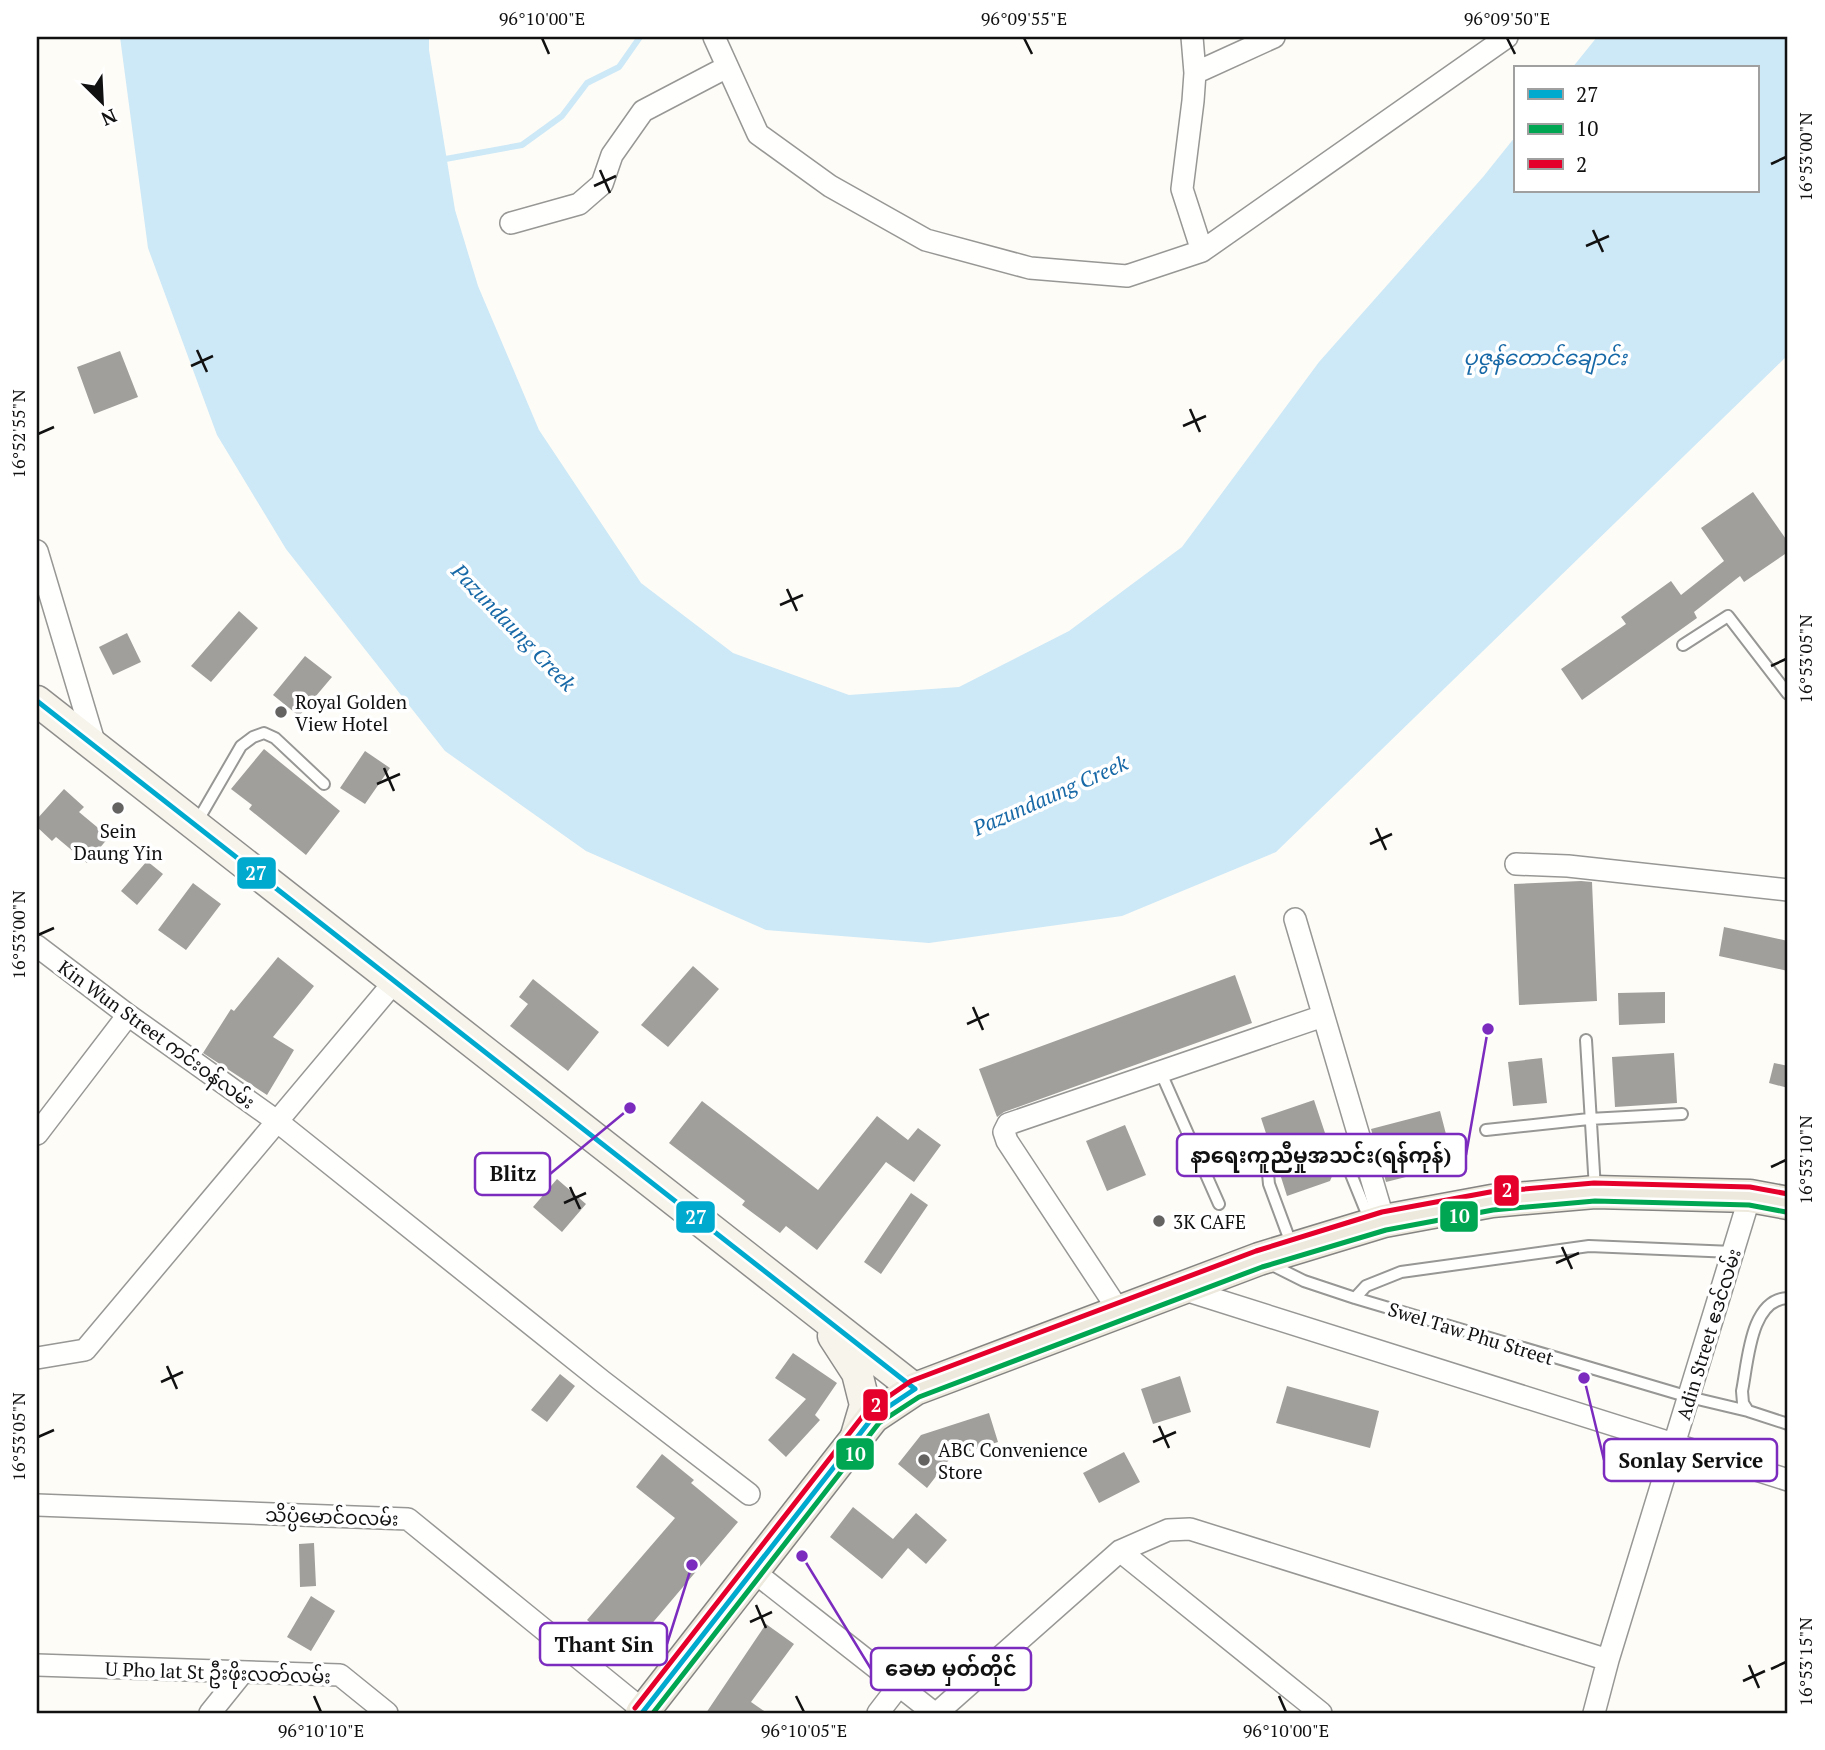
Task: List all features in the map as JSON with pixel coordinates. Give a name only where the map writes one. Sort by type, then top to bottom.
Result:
[{"type":"main road","points":[[37,701],[915,1389]]},
{"type":"main road","points":[[643,1712],[873,1417],[915,1389],[1259,1259],[1378,1222],[1492,1201],[1595,1192],[1750,1196],[1788,1203]]},
{"type":"main road","points":[[812,1308],[841,1346],[857,1373],[865,1405],[855,1439]]},
{"type":"street","points":[[715,37],[758,134],[830,186],[926,240],[1030,268],[1127,276],[1202,251],[1507,37]]},
{"type":"street","points":[[1192,37],[1195,73],[1182,189],[1202,251]]},
{"type":"street","points":[[1195,73],[1275,37]]},
{"type":"street","points":[[511,223],[579,204],[602,184],[612,155],[643,111],[727,67]]},
{"type":"street","points":[[37,551],[96,746]]},
{"type":"street","points":[[1516,864],[1568,866],[1788,890]]},
{"type":"street","points":[[1295,919],[1324,1016],[1378,1222]]},
{"type":"street","name":"Kin Wun Street ကင်းဝန်လမ်း","points":[[37,946],[278,1122],[559,1347],[749,1494]]},
{"type":"street","points":[[37,1359],[85,1350],[395,981]]},
{"type":"street","points":[[37,1134],[128,1015]]},
{"type":"street","points":[[1119,1311],[1004,1132],[1008,1124],[1324,1016]]},
{"type":"street","name":"Adin Street ဧဒင်လမ်း","points":[[1594,1713],[1750,1196]]},
{"type":"street","points":[[1182,1289],[1788,1480]]},
{"type":"street","name":"သိပ္ပံမောင်ဝလမ်း","points":[[37,1505],[408,1520],[643,1712]]},
{"type":"street","points":[[753,1571],[898,1687],[936,1713],[1120,1551],[1168,1530],[1190,1529],[1608,1660]]},
{"type":"street","points":[[1120,1551],[1321,1713]]},
{"type":"street","name":"U Pho lat St ဦးဖိုးလတ်လမ်း","points":[[37,1665],[340,1675],[387,1713]]},
{"type":"street","points":[[210,1713],[243,1672]]},
{"type":"street","points":[[878,1713],[898,1687]]},
{"type":"lane","points":[[1683,645],[1728,616],[1788,694]]},
{"type":"lane","points":[[195,824],[241,746],[264,733],[275,738],[324,784]]},
{"type":"lane","points":[[1586,1041],[1595,1192]]},
{"type":"lane","points":[[1161,1073],[1219,1204]]},
{"type":"lane","points":[[1486,1130],[1589,1119],[1682,1114]]},
{"type":"lane","points":[[1330,1149],[1338,1148],[1344,1157],[1378,1222]]},
{"type":"lane","points":[[1277,1165],[1268,1174],[1269,1184],[1292,1248]]},
{"type":"lane","points":[[1355,1298],[1366,1286],[1401,1272],[1589,1246],[1733,1252]]},
{"type":"lane","name":"Swel Taw Phu Street","points":[[1259,1259],[1304,1281],[1355,1298],[1788,1424]]},
{"type":"lane","points":[[1748,1412],[1743,1403],[1742,1391],[1757,1322],[1765,1307],[1780,1298],[1788,1298]]},
{"type":"water","name":"ပုဇွန်တောင်ချောင်း","points":[[120,37],[429,37],[455,210],[478,286],[539,430],[641,583],[733,653],[849,695],[959,687],[1069,631],[1182,547],[1319,362],[1514,138],[1514,192],[1758,192],[1758,66],[1574,66],[1597,37],[1788,37],[1788,355],[1276,852],[1122,916],[929,943],[766,930],[586,851],[445,751],[286,549],[217,435],[148,248]]},
{"type":"building","points":[[120,351],[138,397],[94,414],[77,367]]},
{"type":"building","points":[[1753,492],[1788,542],[1788,552],[1744,582],[1740,576],[1694,612],[1697,618],[1582,700],[1561,669],[1626,624],[1621,617],[1671,581],[1681,595],[1724,561],[1701,528]]},
{"type":"building","points":[[239,611],[258,628],[211,682],[191,666]]},
{"type":"building","points":[[127,633],[141,662],[113,675],[99,647]]},
{"type":"building","points":[[305,656],[332,677],[299,716],[273,695]]},
{"type":"building","points":[[264,749],[340,811],[306,855],[249,809],[252,805],[231,789]]},
{"type":"building","points":[[365,751],[390,768],[365,804],[340,788]]},
{"type":"building","points":[[64,789],[84,807],[79,812],[109,837],[87,863],[56,837],[52,841],[37,827],[37,819]]},
{"type":"building","points":[[147,861],[163,874],[137,905],[121,891]]},
{"type":"building","points":[[1592,882],[1597,1001],[1519,1005],[1514,884]]},
{"type":"building","points":[[193,883],[221,904],[186,950],[158,930]]},
{"type":"building","points":[[1724,927],[1788,941],[1788,971],[1719,956]]},
{"type":"building","points":[[278,957],[314,986],[273,1037],[294,1050],[267,1095],[203,1053],[231,1009],[234,1011]]},
{"type":"building","points":[[693,966],[719,989],[668,1047],[641,1025]]},
{"type":"building","points":[[1235,975],[1252,1023],[1004,1112],[997,1117],[979,1069]]},
{"type":"building","points":[[533,979],[599,1032],[568,1071],[510,1026],[528,1004],[519,997]]},
{"type":"building","points":[[1665,992],[1665,1023],[1619,1025],[1618,993]]},
{"type":"building","points":[[1674,1053],[1677,1103],[1615,1107],[1612,1057]]},
{"type":"building","points":[[1542,1058],[1547,1103],[1513,1106],[1508,1062]]},
{"type":"building","points":[[1774,1063],[1788,1066],[1788,1088],[1769,1083]]},
{"type":"building","points":[[1314,1100],[1328,1142],[1323,1145],[1322,1151],[1326,1156],[1333,1157],[1336,1167],[1330,1181],[1287,1196],[1280,1174],[1284,1162],[1280,1158],[1274,1158],[1261,1118]]},
{"type":"building","points":[[702,1101],[818,1190],[877,1116],[908,1140],[918,1128],[941,1145],[914,1182],[886,1162],[817,1250],[786,1226],[780,1233],[742,1205],[745,1201],[669,1143]]},
{"type":"building","points":[[1440,1111],[1454,1165],[1386,1182],[1371,1129]]},
{"type":"building","points":[[1125,1125],[1146,1175],[1107,1191],[1086,1141]]},
{"type":"building","points":[[557,1179],[586,1204],[562,1232],[533,1207]]},
{"type":"building","points":[[911,1193],[928,1205],[881,1274],[864,1262]]},
{"type":"building","points":[[793,1353],[837,1383],[815,1415],[820,1420],[786,1457],[768,1440],[806,1399],[775,1378]]},
{"type":"building","points":[[560,1374],[575,1386],[547,1422],[531,1410]]},
{"type":"building","points":[[1180,1376],[1191,1412],[1153,1424],[1141,1389]]},
{"type":"building","points":[[1287,1386],[1379,1411],[1370,1448],[1276,1423]]},
{"type":"building","points":[[989,1413],[998,1442],[951,1457],[927,1488],[898,1464],[921,1435]]},
{"type":"building","points":[[1124,1452],[1140,1482],[1099,1503],[1083,1473]]},
{"type":"building","points":[[662,1454],[694,1480],[691,1483],[738,1522],[627,1653],[587,1620],[675,1518],[636,1487]]},
{"type":"building","points":[[853,1507],[893,1539],[916,1513],[947,1540],[926,1564],[908,1548],[882,1579],[830,1537]]},
{"type":"building","points":[[314,1543],[316,1586],[300,1587],[299,1544]]},
{"type":"building","points":[[311,1596],[335,1611],[311,1651],[287,1637]]},
{"type":"building","points":[[766,1624],[794,1644],[751,1702],[767,1713],[706,1713]]},
{"type":"waterway","points":[[440,160],[522,145],[562,116],[587,83],[619,67],[640,37]]},
{"type":"transit line","name":"27","points":[[37,701],[915,1389]]},
{"type":"transit line","name":"2","points":[[635,1708],[866,1412],[911,1381],[1256,1251],[1382,1212],[1490,1192],[1594,1183],[1750,1187],[1788,1194]]},
{"type":"transit line","name":"10","points":[[653,1713],[879,1423],[919,1397],[1262,1267],[1386,1230],[1493,1210],[1595,1201],[1749,1205],[1786,1212]]},
{"type":"transit line","name":"27","points":[[642,1713],[873,1417],[915,1389]]},
{"type":"place","name":"Royal Golden View Hotel","points":[[281,712]]},
{"type":"place","name":"Sein Daung Yin","points":[[118,808]]},
{"type":"place","name":"နာရေးကူညီမှုအသင်း(ရန်ကုန်)","points":[[1488,1029]]},
{"type":"place","name":"Blitz","points":[[630,1108]]},
{"type":"place","name":"3K CAFE","points":[[1159,1221]]},
{"type":"place","name":"Sonlay Service","points":[[1584,1378]]},
{"type":"place","name":"ABC Convenience Store","points":[[924,1460]]},
{"type":"place","name":"ခေမာ မှတ်တိုင်","points":[[802,1556]]},
{"type":"place","name":"Thant Sin","points":[[692,1565]]},
{"type":"water label","name":"Pazundaung Creek","points":[[514,627]]},
{"type":"water label","name":"Pazundaung Creek","points":[[1050,795]]}]
